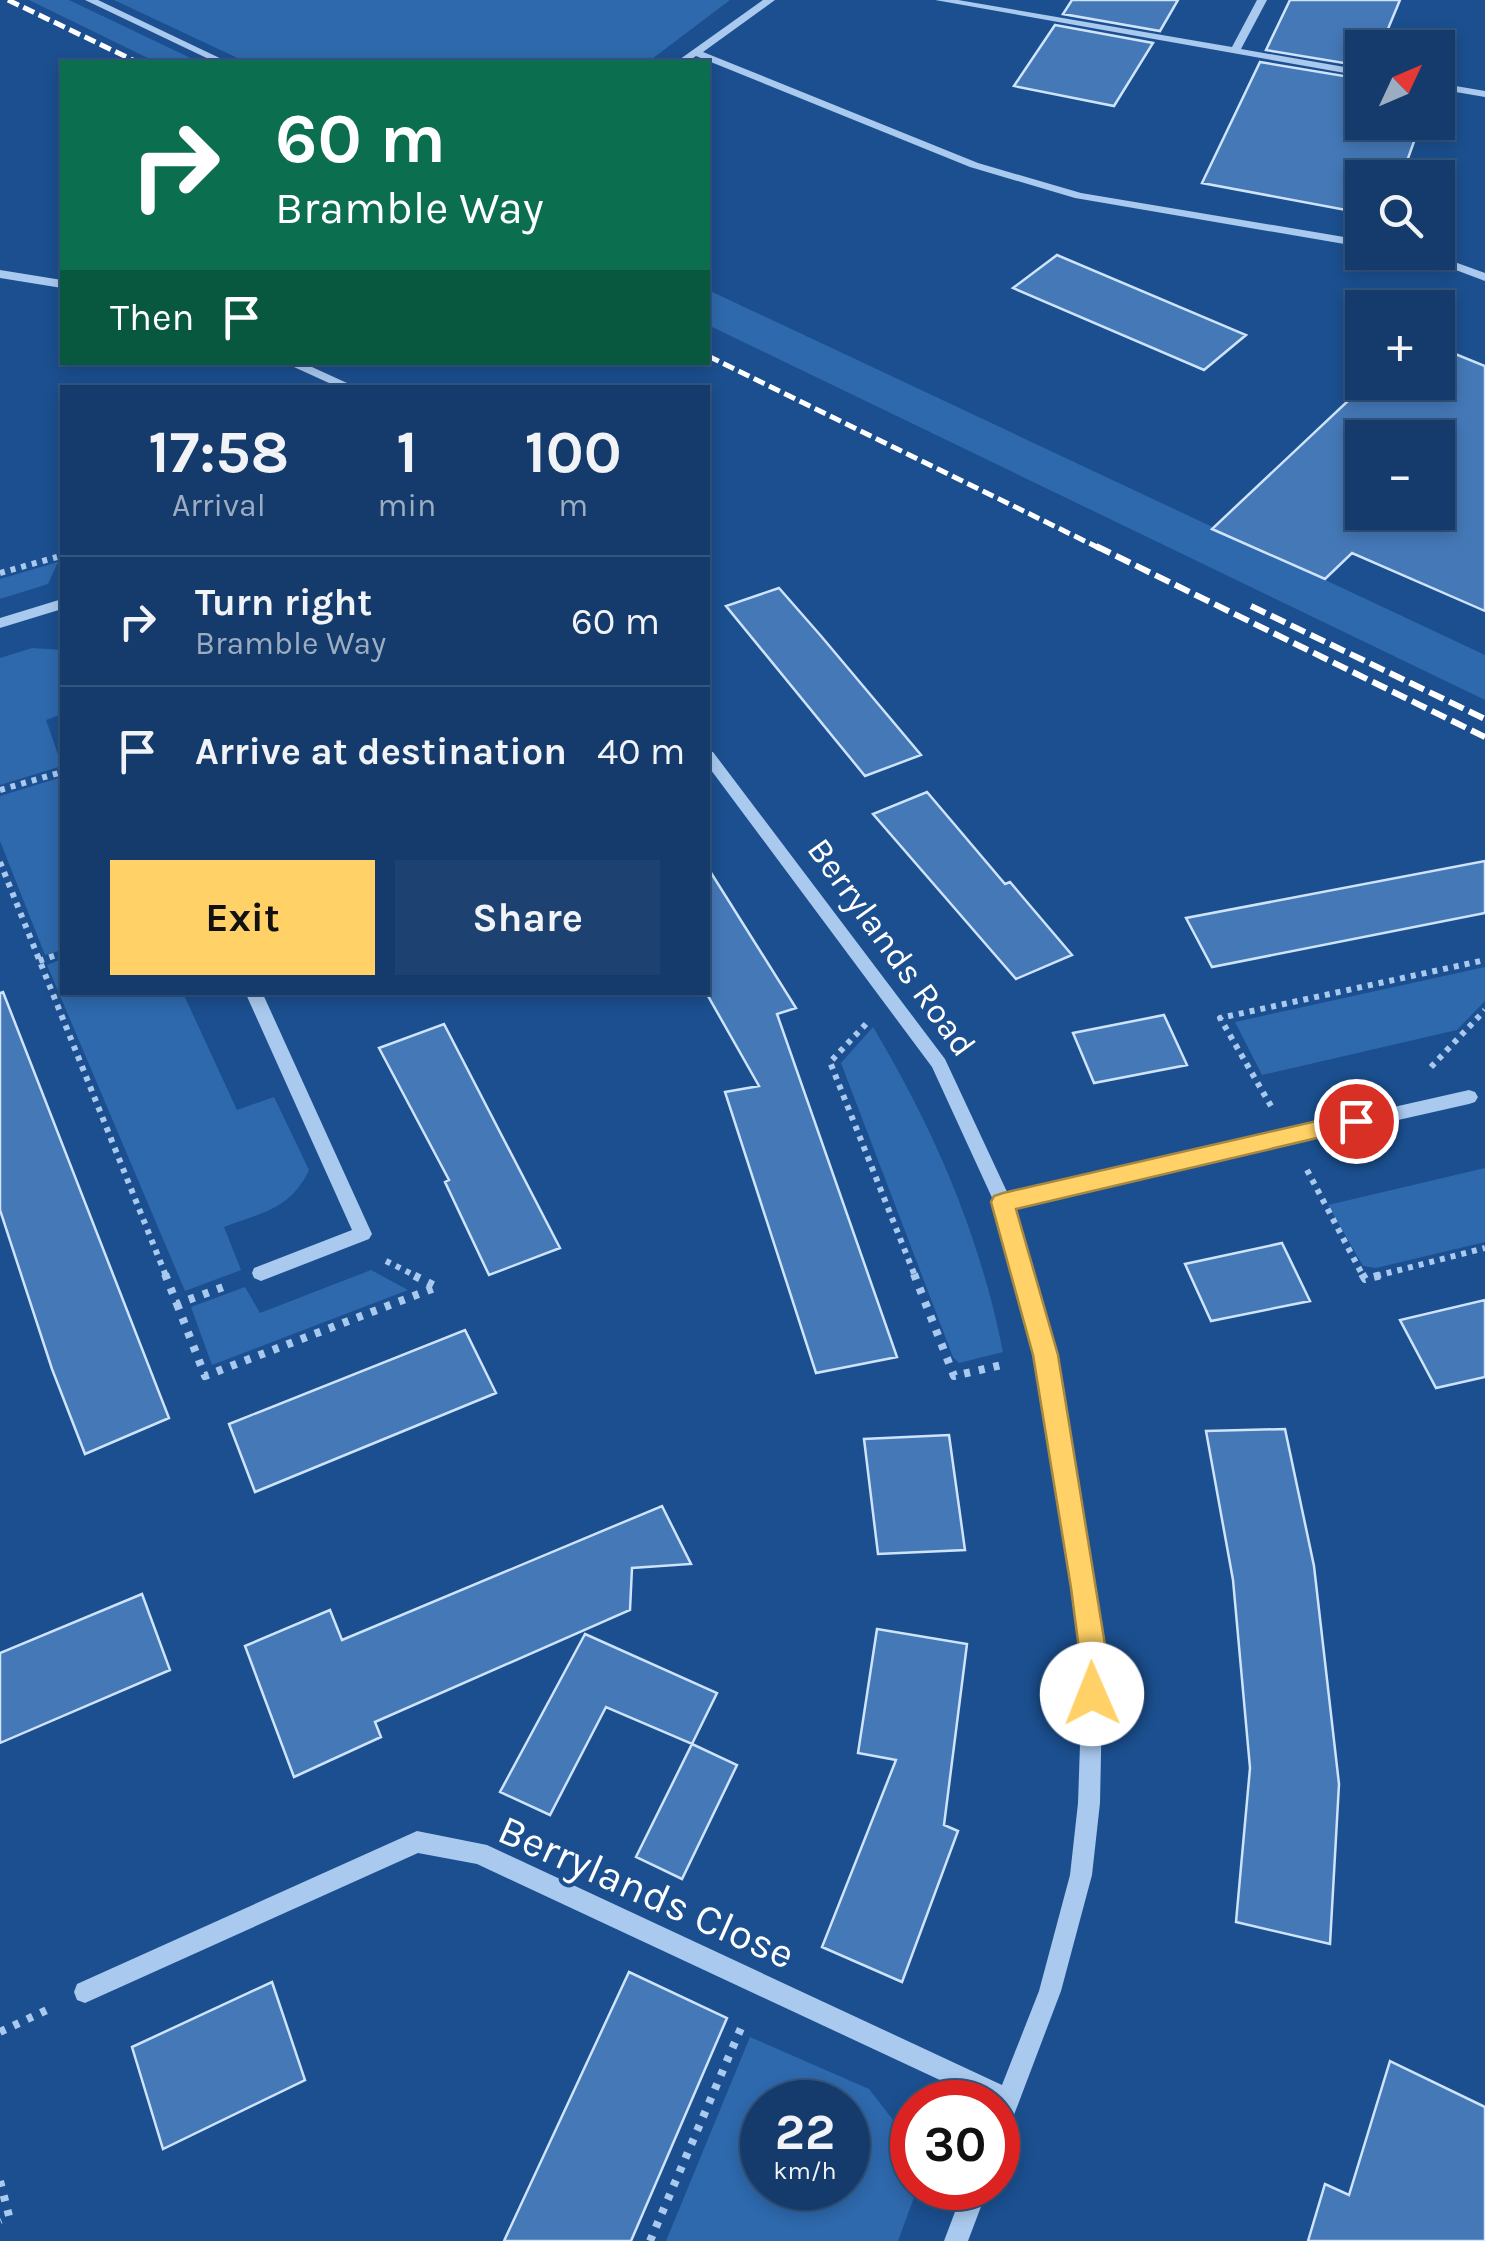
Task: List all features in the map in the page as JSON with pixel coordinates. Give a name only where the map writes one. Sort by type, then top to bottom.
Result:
[{"type":"street","points":[[90,0],[219,60]]},
{"type":"street","points":[[684,60],[770,0]]},
{"type":"street","points":[[940,0],[1345,70]]},
{"type":"street","points":[[1236,51],[1262,0]]},
{"type":"street","points":[[697,53],[974,165],[1062,191],[1345,241]]},
{"type":"street","points":[[1455,89],[1485,94]]},
{"type":"street","points":[[1455,266],[1485,277]]},
{"type":"street","points":[[0,274],[60,284]]},
{"type":"street","points":[[296,365],[345,385]]},
{"type":"street","points":[[0,624],[60,605]]},
{"type":"street","name":"Berrylands Road","points":[[710,759],[939,1064],[1003,1202],[1046,1355],[1094,1657],[1089,1803],[1081,1876],[1050,1991],[1016,2080]]},
{"type":"street","points":[[254,995],[363,1234],[261,1273]]},
{"type":"street","points":[[1003,1202],[1462,1098]]},
{"type":"street","name":"Berrylands Close","points":[[86,1992],[417,1842],[480,1852],[965,2080]]},
{"type":"street","points":[[956,2241],[968,2210]]},
{"type":"path","points":[[0,574],[57,557]]},
{"type":"path","points":[[0,790],[60,773]]},
{"type":"path","points":[[0,862],[205,1376],[438,1287],[346,1240]]},
{"type":"path","points":[[39,961],[60,954]]},
{"type":"path","points":[[1485,960],[1220,1018],[1365,1278],[1485,1248]]},
{"type":"path","points":[[890,998],[830,1062],[954,1376],[1046,1355]]},
{"type":"path","points":[[1462,1098],[1430,1068],[1485,1010]]},
{"type":"path","points":[[177,1304],[261,1273]]},
{"type":"path","points":[[650,2241],[760,1984]]},
{"type":"path","points":[[0,2032],[86,1992]]},
{"type":"path","points":[[0,2181],[9,2216],[0,2220]]},
{"type":"shaded area","points":[[29,0],[69,0],[195,60],[152,60]]},
{"type":"shaded area","points":[[114,0],[730,0],[651,60],[242,60]]},
{"type":"shaded area","points":[[710,291],[1485,655],[1485,700],[710,326]]},
{"type":"shaded area","points":[[58,562],[48,584],[0,599],[0,579]]},
{"type":"shaded area","points":[[32,648],[60,650],[60,715],[46,720],[60,767],[0,785],[0,658]]},
{"type":"shaded area","points":[[60,778],[60,951],[45,955],[0,841],[0,796]]},
{"type":"shaded area","points":[[60,960],[60,995],[184,995],[237,1110],[274,1097],[309,1170],[284,1201],[224,1227],[241,1270],[185,1291],[47,965]]},
{"type":"shaded area","points":[[1485,967],[1485,1001],[1457,1030],[1262,1075],[1235,1022]]},
{"type":"shaded area","points":[[873,1027],[916,1104],[952,1184],[982,1266],[1003,1352],[959,1363],[953,1357],[841,1063]]},
{"type":"shaded area","points":[[1485,1168],[1485,1242],[1376,1268],[1363,1266],[1328,1205]]},
{"type":"shaded area","points":[[371,1270],[408,1290],[212,1365],[191,1307],[245,1287],[260,1313]]},
{"type":"shaded area","points":[[750,2037],[848,2080],[740,2080],[740,2210],[870,2210],[870,2090],[890,2116],[890,2210],[909,2210],[898,2241],[666,2241]]},
{"type":"building","points":[[1072,0],[1178,0],[1160,31],[1063,14]]},
{"type":"building","points":[[1290,0],[1400,0],[1388,30],[1345,30],[1345,63],[1266,50]]},
{"type":"building","points":[[1055,25],[1153,43],[1114,106],[1014,86]]},
{"type":"building","points":[[1260,62],[1345,76],[1345,140],[1415,140],[1407,160],[1345,160],[1345,210],[1202,183]]},
{"type":"building","points":[[1057,255],[1246,335],[1204,370],[1013,288]]},
{"type":"building","points":[[1455,354],[1485,366],[1485,611],[1352,553],[1325,579],[1212,529],[1349,400],[1455,400]]},
{"type":"building","points":[[779,588],[921,755],[865,776],[726,606]]},
{"type":"building","points":[[927,792],[1072,955],[1016,979],[873,814]]},
{"type":"building","points":[[1485,861],[1485,913],[1212,967],[1186,918]]},
{"type":"building","points":[[710,871],[796,1008],[777,1014],[897,1357],[816,1373],[725,1092],[759,1086],[708,996]]},
{"type":"building","points":[[3,992],[169,1418],[85,1454],[52,1369],[0,1210]]},
{"type":"building","points":[[1164,1015],[1187,1065],[1094,1083],[1073,1033]]},
{"type":"building","points":[[444,1024],[560,1248],[489,1275],[445,1182],[449,1180],[379,1048]]},
{"type":"building","points":[[1282,1243],[1310,1301],[1211,1321],[1185,1264]]},
{"type":"building","points":[[1485,1300],[1485,1377],[1436,1388],[1400,1320]]},
{"type":"building","points":[[465,1330],[496,1393],[255,1492],[229,1424]]},
{"type":"building","points":[[1285,1429],[1314,1566],[1339,1784],[1330,1944],[1236,1922],[1250,1768],[1233,1580],[1206,1431]]},
{"type":"building","points":[[949,1435],[965,1550],[878,1554],[864,1439]]},
{"type":"building","points":[[662,1506],[691,1564],[632,1568],[630,1610],[375,1722],[381,1737],[294,1777],[245,1646],[330,1610],[342,1640]]},
{"type":"building","points":[[142,1594],[170,1670],[0,1743],[0,1653]]},
{"type":"building","points":[[877,1629],[967,1644],[944,1825],[958,1831],[902,1982],[822,1947],[896,1760],[858,1753]]},
{"type":"building","points":[[585,1634],[717,1693],[692,1744],[606,1707],[550,1815],[500,1792]]},
{"type":"building","points":[[692,1744],[737,1765],[682,1879],[636,1857]]},
{"type":"building","points":[[629,1972],[727,2018],[631,2241],[504,2241]]},
{"type":"building","points":[[272,1982],[305,2080],[163,2149],[132,2047]]},
{"type":"building","points":[[1390,2061],[1485,2107],[1485,2241],[1308,2241],[1325,2184],[1349,2195]]},
{"type":"railway","points":[[8,0],[133,60]]},
{"type":"railway","points":[[710,357],[1101,549]]},
{"type":"railway","points":[[1096,546],[1485,737]]},
{"type":"railway","points":[[1251,606],[1485,719]]},
{"type":"route","points":[[1092,1694],[1094,1657],[1046,1355],[1003,1202],[1356,1121]]}]
